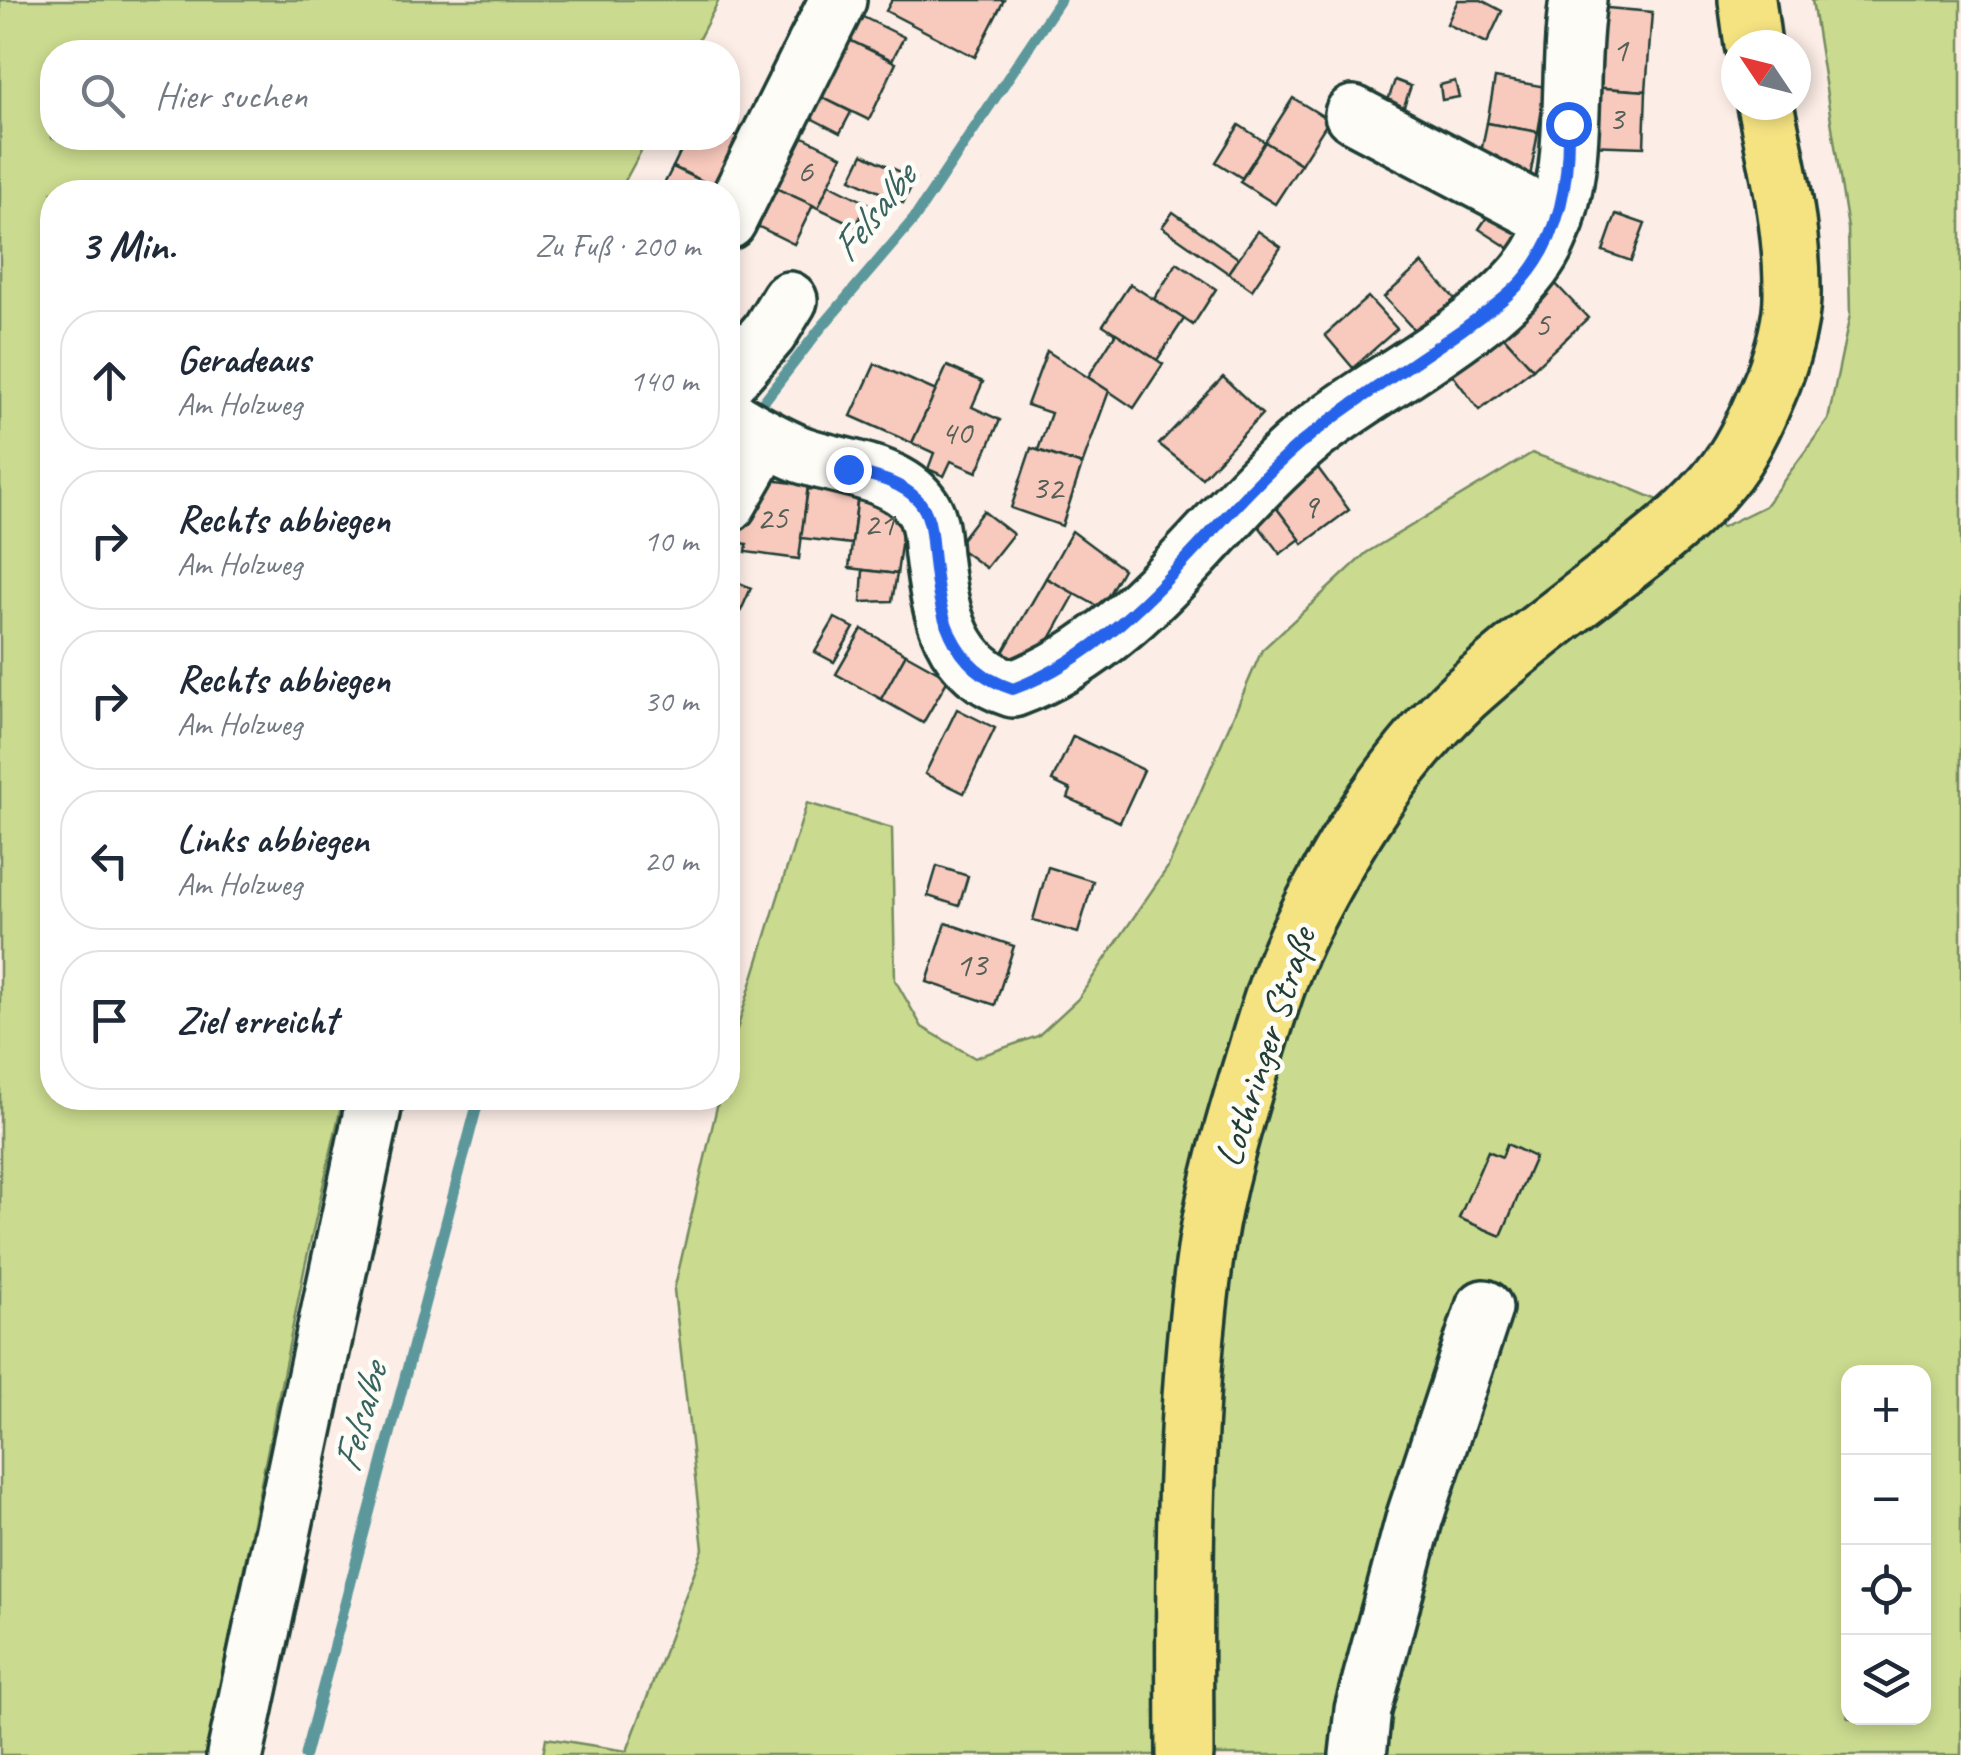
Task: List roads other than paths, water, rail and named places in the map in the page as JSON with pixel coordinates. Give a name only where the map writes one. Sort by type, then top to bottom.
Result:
[{"type":"main road","points":[[1747,0],[1751,30]]},
{"type":"main road","name":"Lothringer Straße","points":[[1185,1755],[1186,1485],[1194,1363],[1208,1240],[1232,1129],[1264,1023],[1301,927],[1394,771],[1462,697],[1691,509],[1726,471],[1760,413],[1781,357],[1793,294],[1788,231],[1768,120]]},
{"type":"street","points":[[740,198],[838,0]]},
{"type":"street","points":[[740,465],[751,430],[800,454],[904,488],[916,498],[930,522],[936,585],[955,644],[965,661],[979,674],[1013,689],[1073,661],[1128,619],[1240,500],[1313,433],[1493,307],[1522,281],[1556,221],[1569,173],[1572,37],[1578,0]]},
{"type":"street","points":[[1353,114],[1556,221]]},
{"type":"street","points":[[740,366],[769,333],[789,300]]},
{"type":"street","points":[[235,1755],[372,1110]]},
{"type":"street","points":[[1358,1755],[1363,1710],[1415,1516],[1484,1308]]},
{"type":"waterway","name":"Felsalbe","points":[[754,414],[914,219],[1060,0]]},
{"type":"waterway","name":"Felsalbe","points":[[305,1755],[476,1110]]}]
